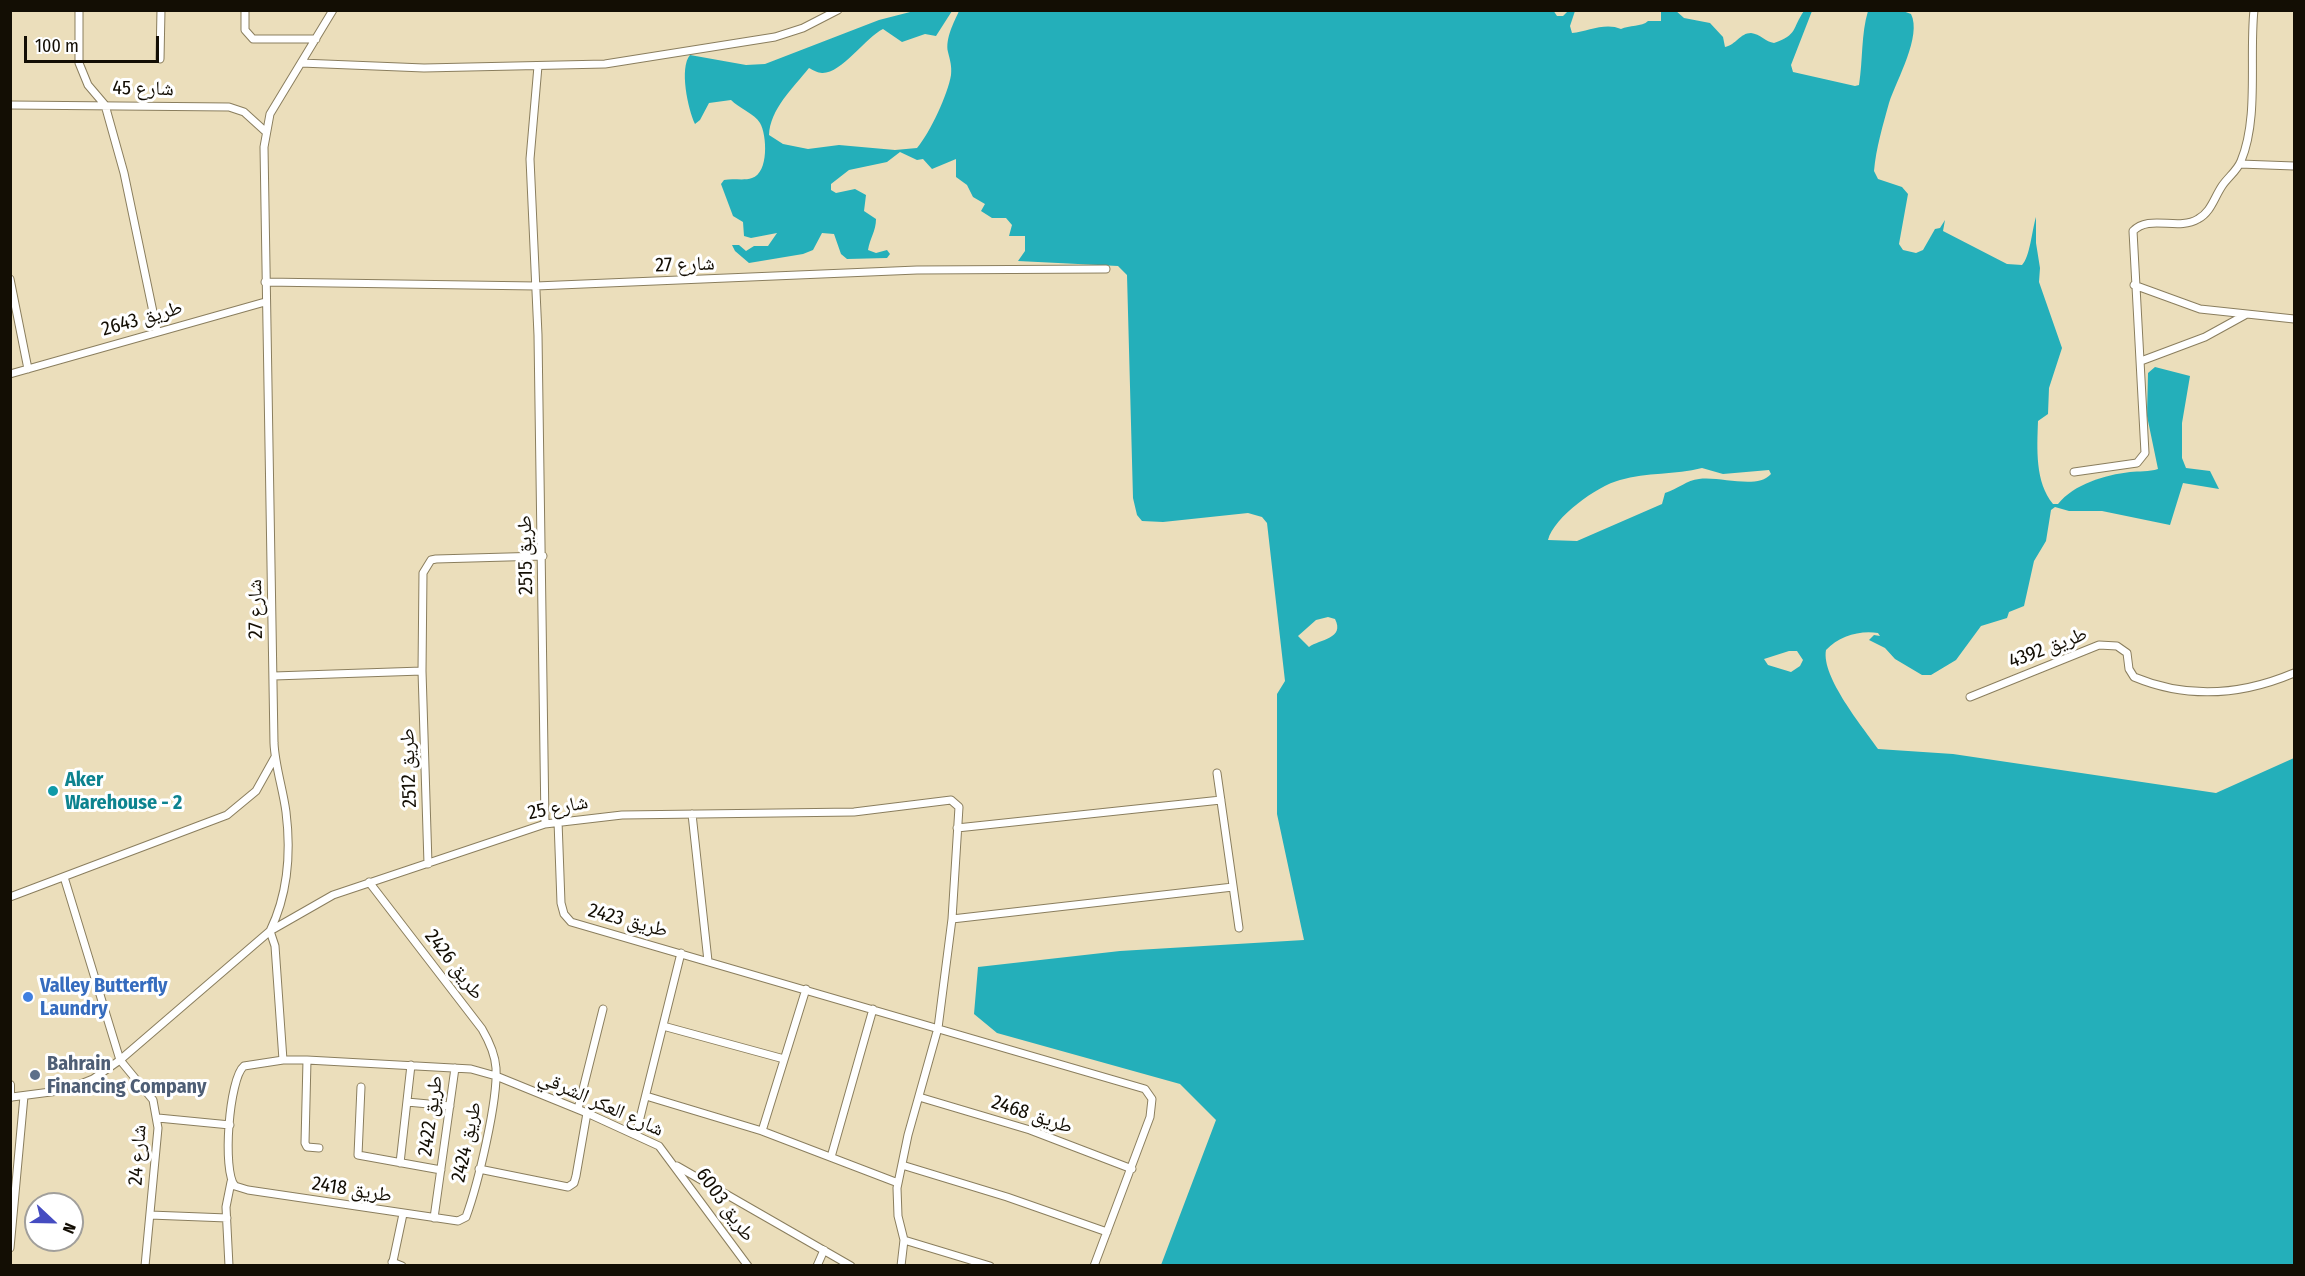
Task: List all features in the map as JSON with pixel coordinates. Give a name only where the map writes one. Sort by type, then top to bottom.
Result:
[{"type":"street","points":[[79,10],[79,63],[88,85],[105,105],[124,173],[158,331]]},
{"type":"street","points":[[160,59],[161,10]]},
{"type":"street","points":[[244,10],[244,30],[253,39],[316,39]]},
{"type":"street","name":"شارع 27","points":[[270,931],[280,910],[288,850],[286,814],[275,757],[265,302],[266,132],[274,106],[333,10]]},
{"type":"street","points":[[301,63],[424,68],[605,64],[790,33],[838,10]]},
{"type":"street","points":[[2074,472],[2131,465],[2142,459],[2146,446],[2134,285],[2133,231],[2146,223],[2179,225],[2200,218],[2209,210],[2222,185],[2240,164],[2250,119],[2254,10]]},
{"type":"street","name":"طريق 2515","points":[[538,66],[530,159],[536,286],[543,556],[545,824]]},
{"type":"street","name":"شارع 45","points":[[10,105],[229,106],[250,116],[266,132]]},
{"type":"street","points":[[2240,164],[2295,166]]},
{"type":"street","name":"شارع 27","points":[[265,282],[536,286],[917,270],[1106,269]]},
{"type":"street","points":[[10,279],[28,369]]},
{"type":"street","points":[[2134,285],[2200,309],[2295,319]]},
{"type":"street","name":"طريق 2643","points":[[10,374],[265,302]]},
{"type":"street","points":[[2141,362],[2205,337],[2245,315]]},
{"type":"street","name":"طريق 2512","points":[[428,864],[422,671],[423,573],[431,560],[543,556]]},
{"type":"street","name":"طريق 4392","points":[[1970,697],[2099,645],[2117,646],[2127,653],[2129,669],[2134,677],[2210,694],[2241,691],[2295,673]]},
{"type":"street","points":[[274,676],[422,671]]},
{"type":"street","points":[[10,897],[235,810],[256,791],[275,757]]},
{"type":"street","points":[[1217,773],[1239,928]]},
{"type":"street","name":"شارع 25","points":[[11,1097],[79,1085],[120,1060],[270,931],[333,895],[545,824],[622,815],[854,812],[951,800],[959,807],[952,919],[938,1028],[898,1183],[897,1208],[904,1240],[901,1266]]},
{"type":"street","points":[[957,828],[1221,800]]},
{"type":"street","points":[[692,814],[708,961]]},
{"type":"street","name":"طريق 2423","points":[[558,821],[561,903],[564,914],[571,922],[1145,1089],[1152,1099],[1152,1108],[1132,1169]]},
{"type":"street","points":[[64,877],[120,1060]]},
{"type":"street","name":"طريق 2426","points":[[369,882],[482,1029],[492,1048],[496,1076]]},
{"type":"street","points":[[952,919],[1233,887]]},
{"type":"street","points":[[229,1266],[226,1197],[231,1182],[228,1170],[235,1077],[240,1069],[248,1064],[283,1060],[275,946],[270,931]]},
{"type":"street","points":[[636,1134],[681,953]]},
{"type":"street","points":[[762,1131],[806,989]]},
{"type":"street","points":[[578,1109],[603,1009]]},
{"type":"street","points":[[831,1157],[873,1010]]},
{"type":"street","points":[[663,1026],[784,1059]]},
{"type":"street","name":"شارع 24","points":[[120,1060],[147,1091],[158,1118],[145,1266]]},
{"type":"street","name":"شارع العكر الشرقي","points":[[283,1060],[455,1068],[496,1076],[578,1109],[660,1146],[675,1164],[851,1266]]},
{"type":"street","points":[[307,1060],[305,1143],[307,1147],[319,1148]]},
{"type":"street","points":[[400,1163],[411,1065]]},
{"type":"street","name":"طريق 2422","points":[[434,1218],[455,1068]]},
{"type":"street","name":"طريق 2424","points":[[468,1214],[479,1169],[496,1076]]},
{"type":"street","points":[[10,1085],[11,1097]]},
{"type":"street","name":"طريق 2422","points":[[361,1087],[358,1155],[441,1170]]},
{"type":"street","points":[[10,1248],[24,1095]]},
{"type":"street","points":[[646,1096],[762,1131],[898,1183]]},
{"type":"street","name":"طريق 2468","points":[[919,1097],[1030,1130],[1132,1169]]},
{"type":"street","points":[[407,1102],[450,1106]]},
{"type":"street","points":[[479,1169],[568,1187],[574,1183],[576,1176],[587,1113]]},
{"type":"street","points":[[158,1118],[230,1125]]},
{"type":"street","name":"طريق 6003","points":[[675,1164],[748,1266]]},
{"type":"street","points":[[902,1165],[1006,1197],[1107,1232]]},
{"type":"street","points":[[1094,1266],[1132,1169]]},
{"type":"street","name":"طريق 2418","points":[[231,1182],[240,1189],[403,1214],[458,1221],[468,1214]]},
{"type":"street","points":[[402,1266],[392,1264],[403,1214]]},
{"type":"street","points":[[150,1215],[227,1218]]},
{"type":"street","points":[[904,1240],[990,1266]]},
{"type":"street","points":[[817,1266],[824,1250]]},
{"type":"water","points":[[1553,10],[1557,16],[1563,16],[1568,11],[1575,11],[1570,26],[1572,33],[1609,26],[1621,29],[1648,21],[1661,21],[1661,11],[1675,10],[1684,18],[1710,23],[1723,37],[1725,47],[1751,33],[1774,43],[1782,40],[1791,34],[1804,11],[1812,11],[1791,65],[1793,72],[1855,86],[1859,85],[1868,11],[1903,11],[1911,14],[1914,23],[1911,46],[1889,103],[1874,171],[1878,179],[1902,187],[1908,194],[1899,244],[1903,250],[1916,253],[1923,250],[1935,229],[1940,228],[1945,220],[1943,231],[2007,264],[2022,265],[2029,250],[2036,217],[2039,282],[2062,348],[2049,388],[2048,414],[2038,421],[2038,465],[2047,495],[2053,504],[2058,504],[2072,491],[2100,478],[2120,473],[2158,469],[2147,416],[2148,373],[2155,367],[2190,376],[2182,423],[2182,458],[2186,468],[2210,471],[2219,489],[2183,483],[2170,525],[2102,511],[2069,511],[2055,507],[2051,510],[2046,541],[2034,561],[2024,606],[2009,612],[2007,618],[1981,626],[1956,660],[1931,675],[1922,675],[1895,659],[1885,648],[1869,640],[1874,635],[1880,636],[1878,633],[1864,632],[1837,641],[1826,650],[1826,661],[1844,701],[1878,749],[1953,754],[2216,793],[2294,758],[2294,1265],[1161,1265],[1216,1120],[1180,1084],[997,1033],[974,1014],[978,967],[1120,951],[1304,940],[1277,814],[1277,694],[1285,681],[1267,523],[1262,517],[1248,513],[1163,522],[1142,521],[1137,515],[1133,498],[1127,275],[1118,266],[1018,261],[1025,251],[1025,236],[1009,236],[1012,225],[1006,218],[992,218],[981,211],[985,204],[973,197],[967,185],[956,177],[956,159],[932,169],[923,159],[917,160],[900,152],[887,162],[849,170],[831,184],[831,190],[836,193],[855,189],[866,195],[864,211],[876,219],[868,250],[876,253],[887,250],[890,254],[887,258],[847,259],[841,254],[834,234],[822,233],[813,250],[803,254],[749,263],[735,251],[732,245],[739,245],[746,251],[754,246],[768,246],[777,233],[751,238],[744,236],[743,222],[733,216],[721,184],[724,180],[749,179],[758,175],[765,153],[764,136],[760,123],[731,100],[709,103],[700,120],[695,124],[686,89],[685,69],[690,55],[746,65],[765,64],[879,20],[914,11],[952,11],[936,36],[925,34],[902,42],[883,29],[837,68],[822,73],[809,68],[778,108],[770,125],[769,135],[783,144],[808,149],[839,145],[895,150],[917,148],[933,123],[949,83],[951,63],[947,47],[950,31],[959,11]],"holes":[[[1702,468],[1723,474],[1769,470],[1771,474],[1765,479],[1748,482],[1695,480],[1665,493],[1662,504],[1577,541],[1548,540],[1567,512],[1611,483],[1640,476]],[[1328,617],[1335,619],[1337,631],[1330,638],[1309,647],[1298,636],[1316,620]],[[1789,651],[1797,651],[1803,660],[1800,666],[1791,672],[1768,665],[1764,659]]]},
{"type":"place","name":"Aker Warehouse - 2","points":[[53,791]]},
{"type":"place","name":"Valley Butterfly Laundry","points":[[28,997]]},
{"type":"place","name":"Bahrain Financing Company","points":[[35,1075]]}]
